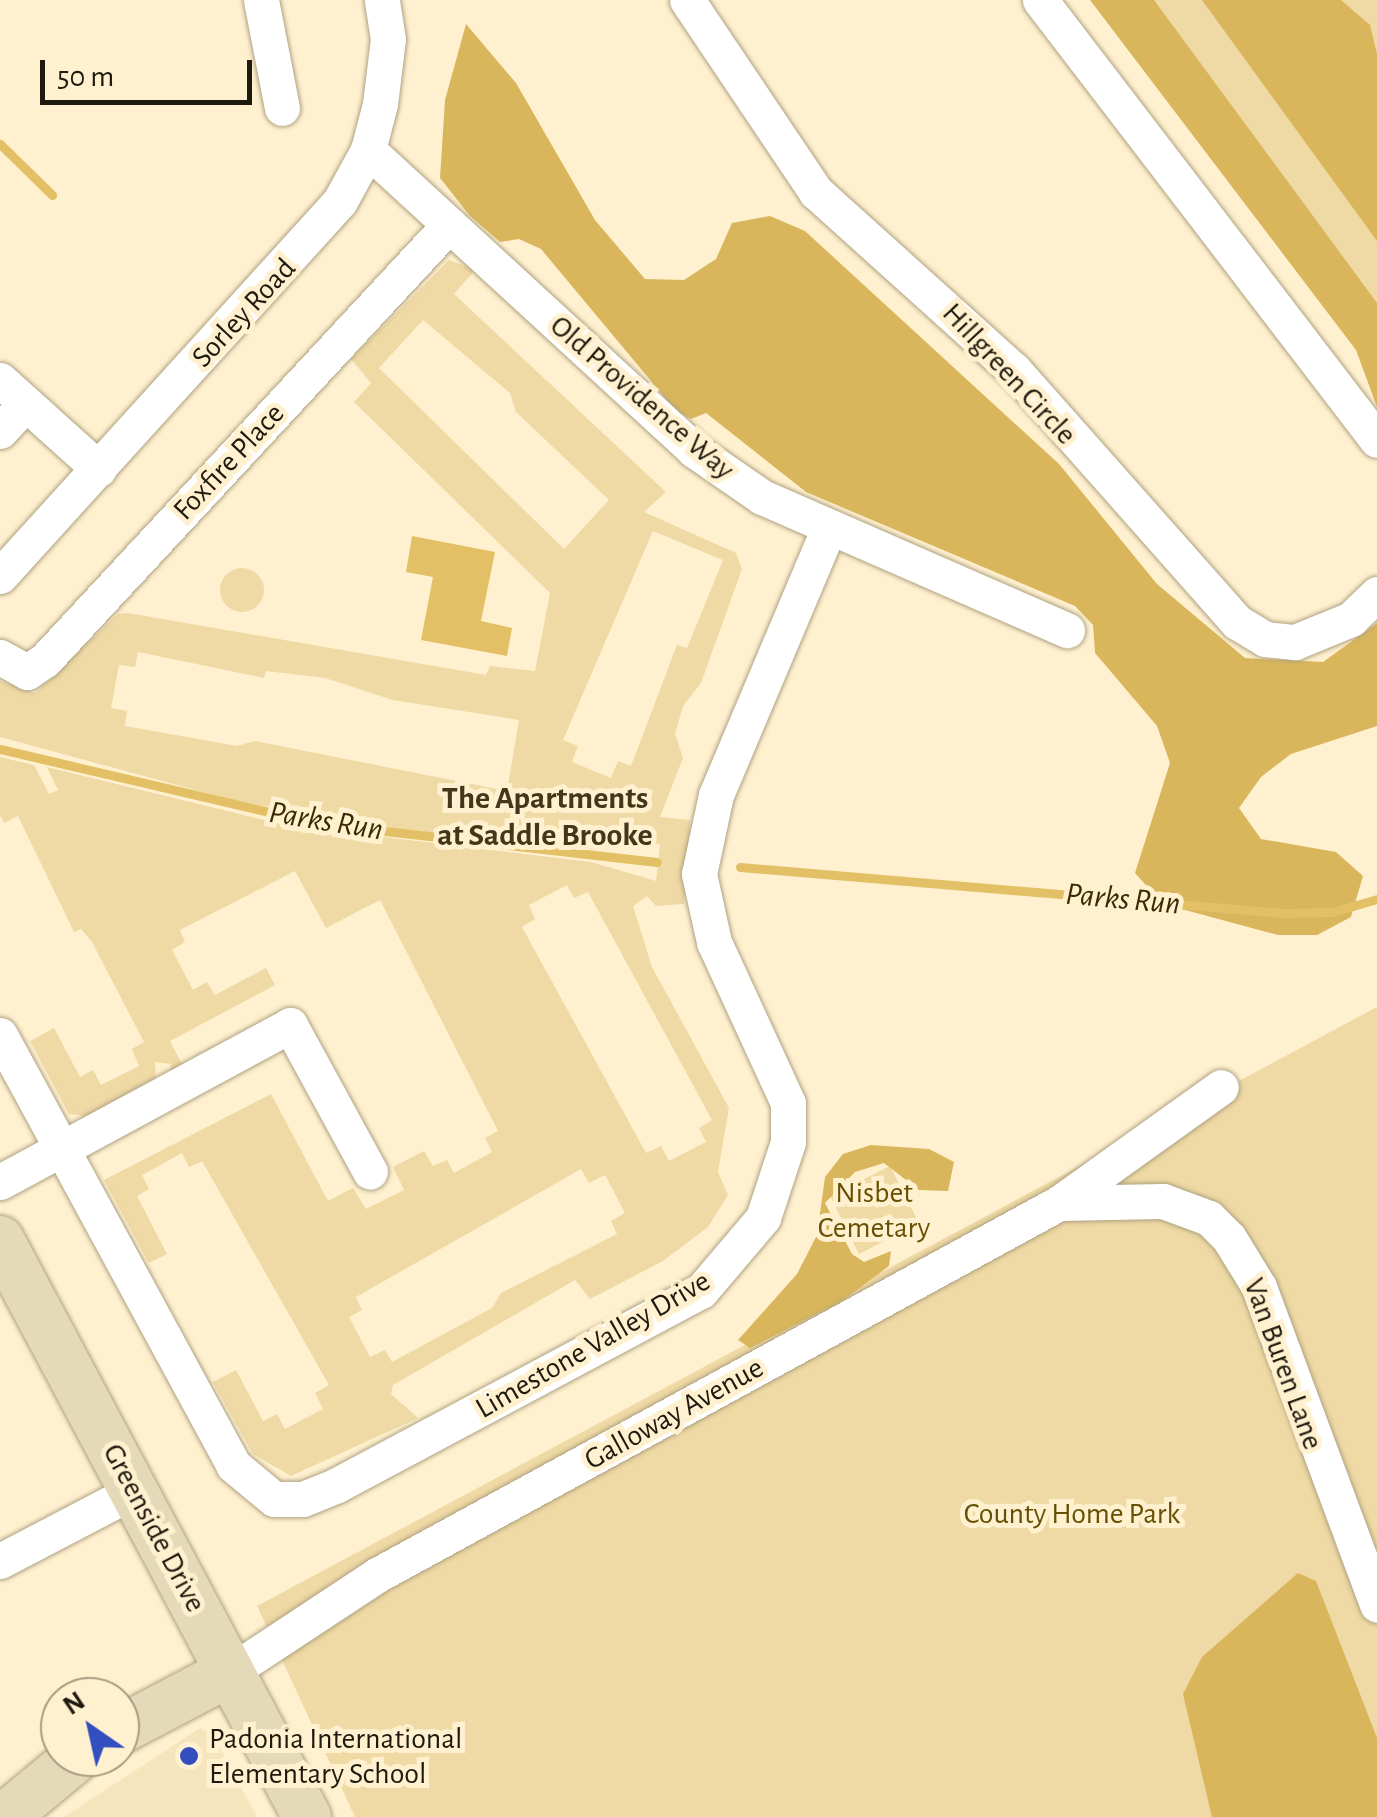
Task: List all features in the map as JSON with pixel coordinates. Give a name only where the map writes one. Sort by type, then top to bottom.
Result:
[{"type":"street","points":[[261,0],[282,108]]},
{"type":"street","name":"Sorley Road","points":[[0,576],[307,245],[368,150],[388,39],[382,0]]},
{"type":"street","name":"Hillgreen Circle","points":[[688,0],[816,192],[1014,370],[1237,622],[1265,638],[1295,642],[1352,619],[1377,594]]},
{"type":"street","points":[[1040,0],[1377,440]]},
{"type":"street","name":"Old Providence Way","points":[[368,150],[694,450],[828,530],[1067,630]]},
{"type":"street","name":"Foxfire Place","points":[[0,656],[27,672],[45,660],[449,224]]},
{"type":"street","points":[[0,431],[13,392],[99,469]]},
{"type":"street","name":"Limestone Valley Drive","points":[[0,1035],[233,1465],[274,1499],[304,1499],[337,1486],[701,1291],[763,1218],[788,1142],[788,1104],[714,942],[700,891],[702,856],[716,795],[828,530]]},
{"type":"street","points":[[0,1182],[290,1025],[370,1172]]},
{"type":"street","name":"Galloway Avenue","points":[[140,1719],[230,1672],[377,1575],[1059,1204],[1221,1087]]},
{"type":"street","name":"Van Buren Lane","points":[[1059,1204],[1163,1201],[1209,1218],[1229,1238],[1259,1288],[1377,1604]]},
{"type":"street","name":"Greenside Drive","points":[[0,1240],[308,1817]]},
{"type":"street","points":[[0,1562],[134,1491]]},
{"type":"street","points":[[5,1817],[53,1777]]},
{"type":"shaded area","points":[[1090,0],[1154,0],[1377,303],[1377,407],[1356,350]]},
{"type":"shaded area","points":[[1202,0],[1341,0],[1370,25],[1377,54],[1377,241]]},
{"type":"shaded area","points":[[466,24],[516,83],[595,220],[645,279],[684,280],[716,259],[732,223],[770,216],[805,231],[1059,464],[1157,584],[1245,658],[1323,662],[1377,623],[1377,726],[1291,754],[1261,777],[1239,808],[1261,839],[1336,852],[1363,876],[1351,917],[1317,935],[1278,935],[1163,904],[1135,873],[1170,763],[1157,726],[1095,653],[1093,625],[1075,606],[806,492],[706,413],[691,419],[676,411],[541,249],[519,239],[500,242],[470,216],[440,178],[445,100]]},
{"type":"shaded area","points":[[412,536],[495,552],[481,621],[512,628],[507,656],[421,640],[433,577],[406,572]]},
{"type":"shaded area","points":[[871,1145],[929,1149],[954,1162],[948,1191],[919,1190],[884,1163],[855,1172],[825,1203],[852,1254],[864,1262],[891,1251],[889,1266],[842,1301],[750,1348],[738,1340],[797,1274],[817,1235],[825,1177],[843,1154]]},
{"type":"shaded area","points":[[1298,1573],[1316,1581],[1377,1738],[1377,1817],[1212,1817],[1183,1694],[1202,1657]]},
{"type":"shaded area","name":"Padonia International Elementary School","points":[[200,1728],[214,1736],[257,1817],[64,1817],[125,1777],[140,1777],[140,1767]]},
{"type":"green space","points":[[1145,0],[1377,0],[1377,361]]},
{"type":"green space","points":[[449,260],[475,270],[454,294],[666,492],[644,512],[736,553],[742,569],[701,683],[683,706],[675,734],[683,758],[660,817],[690,820],[684,904],[656,906],[647,896],[633,906],[652,967],[729,1108],[718,1172],[728,1195],[708,1227],[663,1261],[590,1299],[575,1280],[393,1385],[391,1394],[418,1418],[291,1476],[253,1454],[213,1382],[236,1370],[263,1421],[277,1414],[285,1429],[323,1409],[315,1393],[329,1385],[202,1161],[189,1167],[182,1153],[142,1175],[149,1189],[137,1196],[167,1254],[149,1263],[104,1180],[271,1094],[328,1201],[353,1188],[366,1209],[404,1190],[393,1167],[424,1151],[433,1166],[447,1160],[454,1173],[492,1152],[485,1138],[498,1131],[380,900],[326,928],[295,871],[180,930],[185,942],[172,950],[193,990],[207,982],[215,995],[266,968],[275,985],[170,1041],[183,1066],[169,1075],[171,1064],[155,1062],[156,1080],[87,1116],[69,1114],[30,1041],[54,1028],[80,1077],[93,1070],[101,1085],[139,1066],[132,1049],[144,1042],[92,942],[81,929],[74,932],[18,816],[4,823],[0,815],[0,757],[34,765],[49,794],[58,790],[47,767],[285,825],[591,862],[656,881],[660,844],[573,851],[464,840],[240,802],[0,737],[0,681],[35,693],[118,614],[486,675],[490,666],[535,671],[550,593],[354,402],[371,383],[351,359]],"holes":[[[423,320],[510,393],[516,412],[609,500],[564,549],[379,368]],[[653,531],[723,560],[687,648],[677,645],[631,766],[618,761],[611,778],[572,762],[578,746],[563,740]],[[138,652],[264,678],[266,671],[325,678],[393,700],[519,720],[507,791],[255,741],[237,746],[125,726],[127,711],[111,708],[119,665],[135,667]],[[567,885],[574,898],[588,892],[712,1120],[699,1128],[706,1142],[669,1161],[661,1146],[646,1153],[522,927],[535,919],[529,905]],[[581,1169],[589,1183],[605,1175],[625,1213],[611,1221],[617,1234],[501,1293],[492,1308],[392,1362],[385,1350],[370,1357],[349,1317],[362,1310],[356,1297]]]},
{"type":"green space","points":[[242,568],[257,575],[264,590],[257,605],[242,612],[227,605],[220,590],[227,575]]},
{"type":"green space","name":"County Home Park","points":[[1377,1007],[1377,1817],[355,1817],[257,1606]]},
{"type":"green space","name":"Nisbet Cemetary","points":[[890,1166],[919,1223],[859,1254],[830,1196]]},
{"type":"waterway","points":[[0,144],[52,195]]},
{"type":"waterway","name":"Parks Run","points":[[0,749],[315,823],[657,862]]},
{"type":"waterway","name":"Parks Run","points":[[740,867],[1284,913],[1332,912],[1377,899]]},
{"type":"place","name":"Padonia International Elementary School","points":[[189,1756]]},
{"type":"district","name":"The Apartments at Saddle Brooke","points":[[545,818]]}]
